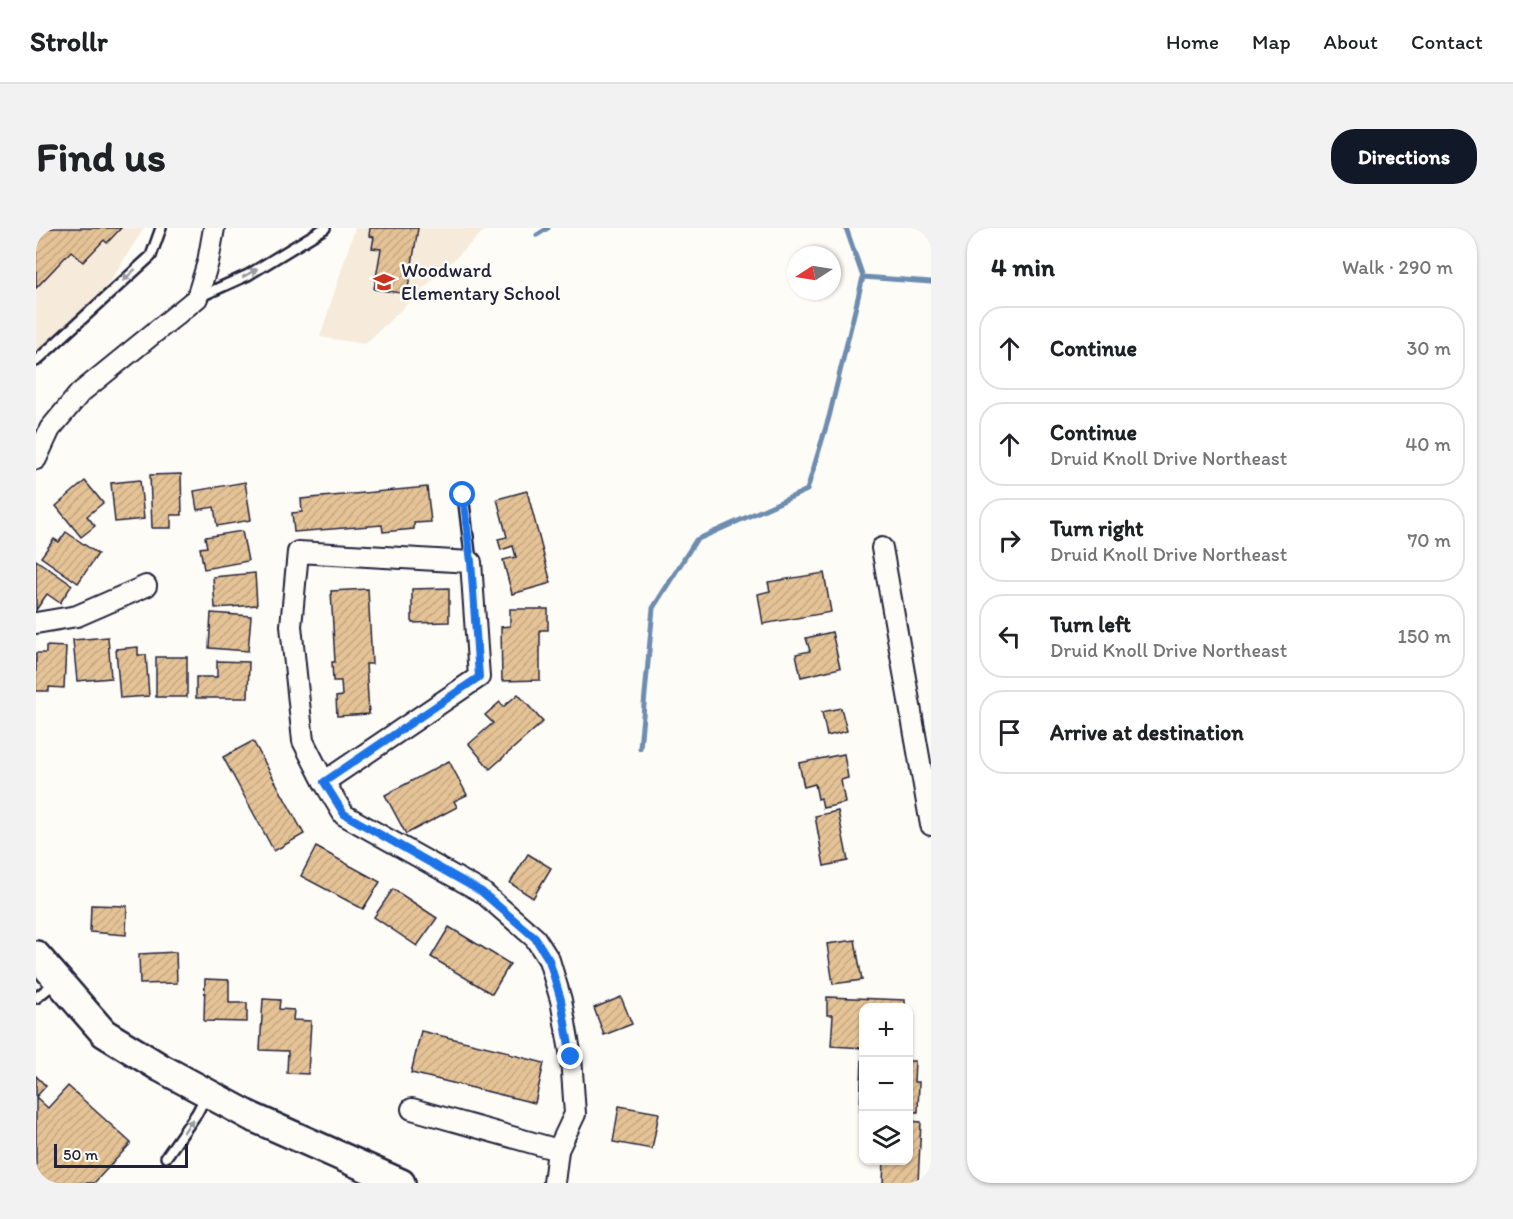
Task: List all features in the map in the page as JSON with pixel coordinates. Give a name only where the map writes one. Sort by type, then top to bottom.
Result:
[{"type":"main road","points":[[36,955],[104,1033],[207,1094],[252,1117],[400,1183]]},
{"type":"street","points":[[36,459],[50,429],[80,393],[197,298],[208,262],[214,228]]},
{"type":"street","points":[[882,549],[931,825]]},
{"type":"street","points":[[324,782],[479,677],[471,562],[298,552],[291,626],[303,741],[324,782],[344,814],[482,892],[535,938],[549,960],[561,1000],[571,1057],[575,1114],[558,1150],[554,1183]]},
{"type":"street","points":[[36,622],[77,616],[146,585]]},
{"type":"street","points":[[412,1109],[558,1150]]},
{"type":"lane","points":[[36,361],[151,255],[161,228]]},
{"type":"lane","points":[[197,298],[248,274],[326,228]]},
{"type":"lane","points":[[463,495],[471,562]]},
{"type":"lane","points":[[36,998],[58,981]]},
{"type":"lane","points":[[166,1157],[197,1113],[207,1094]]},
{"type":"shaded area","points":[[36,228],[144,228],[111,280],[36,367]]},
{"type":"shaded area","name":"Woodward Elementary School","points":[[355,228],[487,228],[365,344],[320,337]]},
{"type":"building","points":[[36,228],[121,228],[107,243],[104,240],[83,262],[71,251],[36,288]]},
{"type":"building","points":[[370,228],[418,228],[407,294],[374,289],[381,249],[372,248],[374,237],[369,236]]},
{"type":"building","points":[[181,474],[182,515],[171,515],[171,528],[152,528],[150,475]]},
{"type":"building","points":[[140,480],[144,519],[115,522],[111,483]]},
{"type":"building","points":[[85,481],[103,503],[87,516],[95,526],[81,537],[56,506]]},
{"type":"building","points":[[245,482],[251,520],[217,526],[214,507],[197,510],[194,491]]},
{"type":"building","points":[[427,487],[431,522],[414,523],[414,529],[383,532],[382,525],[294,532],[292,513],[302,512],[301,499]]},
{"type":"building","points":[[527,491],[551,583],[512,594],[503,560],[516,557],[513,546],[501,550],[498,539],[507,537],[497,499]]},
{"type":"building","points":[[242,531],[248,561],[204,569],[200,548],[207,547],[205,537]]},
{"type":"building","points":[[66,532],[98,554],[78,583],[41,557],[54,539],[59,542]]},
{"type":"building","points":[[36,560],[72,585],[60,603],[47,594],[36,610]]},
{"type":"building","points":[[255,573],[257,605],[215,608],[213,577]]},
{"type":"building","points":[[824,573],[831,612],[763,624],[758,594],[770,591],[768,582]]},
{"type":"building","points":[[449,588],[449,622],[412,623],[412,589]]},
{"type":"building","points":[[368,589],[372,664],[366,664],[369,714],[337,716],[336,697],[342,696],[341,681],[333,681],[332,662],[335,662],[331,591]]},
{"type":"building","points":[[510,609],[548,609],[548,630],[540,630],[540,680],[502,681],[501,627],[510,626]]},
{"type":"building","points":[[211,613],[251,616],[248,651],[209,648]]},
{"type":"building","points":[[832,632],[840,668],[801,677],[796,654],[810,651],[806,638]]},
{"type":"building","points":[[108,637],[111,678],[77,681],[73,640]]},
{"type":"building","points":[[46,646],[66,647],[64,688],[49,687],[49,691],[36,691],[36,653],[46,653]]},
{"type":"building","points":[[138,647],[138,655],[146,655],[149,696],[120,698],[116,649]]},
{"type":"building","points":[[156,657],[187,657],[187,697],[156,697]]},
{"type":"building","points":[[217,661],[249,662],[248,698],[196,698],[196,677],[217,677]]},
{"type":"building","points":[[518,694],[543,722],[490,769],[469,744],[493,723],[485,715],[500,702],[503,707]]},
{"type":"building","points":[[841,708],[847,731],[827,736],[822,712]]},
{"type":"building","points":[[253,741],[304,834],[274,851],[223,757]]},
{"type":"building","points":[[844,754],[848,778],[841,780],[845,803],[823,808],[821,798],[818,799],[815,784],[804,787],[799,763]]},
{"type":"building","points":[[449,761],[467,795],[454,801],[457,807],[406,834],[385,795]]},
{"type":"building","points":[[838,811],[848,861],[824,866],[815,816]]},
{"type":"building","points":[[316,847],[380,882],[363,909],[301,876]]},
{"type":"building","points":[[528,854],[551,868],[533,898],[510,883]]},
{"type":"building","points":[[393,889],[437,918],[417,946],[374,917]]},
{"type":"building","points":[[91,905],[127,906],[126,935],[90,932]]},
{"type":"building","points":[[449,927],[510,964],[492,994],[431,957]]},
{"type":"building","points":[[855,940],[862,980],[833,984],[827,944]]},
{"type":"building","points":[[176,952],[177,983],[140,984],[139,954]]},
{"type":"building","points":[[205,979],[229,980],[229,1003],[247,1003],[247,1022],[204,1021]]},
{"type":"building","points":[[621,997],[632,1024],[604,1035],[594,1008]]},
{"type":"building","points":[[827,997],[905,1000],[905,1003],[859,1003],[859,1048],[831,1046],[833,1015],[827,1015]]},
{"type":"building","points":[[263,999],[280,1000],[279,1009],[294,1010],[293,1020],[311,1021],[308,1074],[287,1073],[288,1051],[260,1050]]},
{"type":"building","points":[[421,1031],[509,1052],[509,1054],[544,1063],[535,1103],[411,1073]]},
{"type":"building","points":[[913,1061],[915,1061],[914,1082],[919,1082],[918,1112],[913,1112]]},
{"type":"building","points":[[36,1076],[46,1086],[36,1097]]},
{"type":"building","points":[[68,1086],[131,1143],[94,1183],[36,1183],[36,1097],[48,1108]]},
{"type":"building","points":[[619,1106],[659,1113],[652,1149],[613,1142]]},
{"type":"building","points":[[913,1121],[921,1122],[918,1183],[883,1183],[884,1165],[913,1165]]},
{"type":"waterway","points":[[537,235],[548,228]]},
{"type":"waterway","points":[[846,228],[863,277],[931,282]]},
{"type":"waterway","points":[[640,748],[653,608],[696,540],[807,490],[829,417],[863,277]]},
{"type":"place","name":"Woodward Elementary School","points":[[384,282]]},
{"type":"route","points":[[463,495],[471,562],[479,677],[324,782],[344,814],[482,892],[535,938],[549,960],[561,1000],[571,1057]]}]
